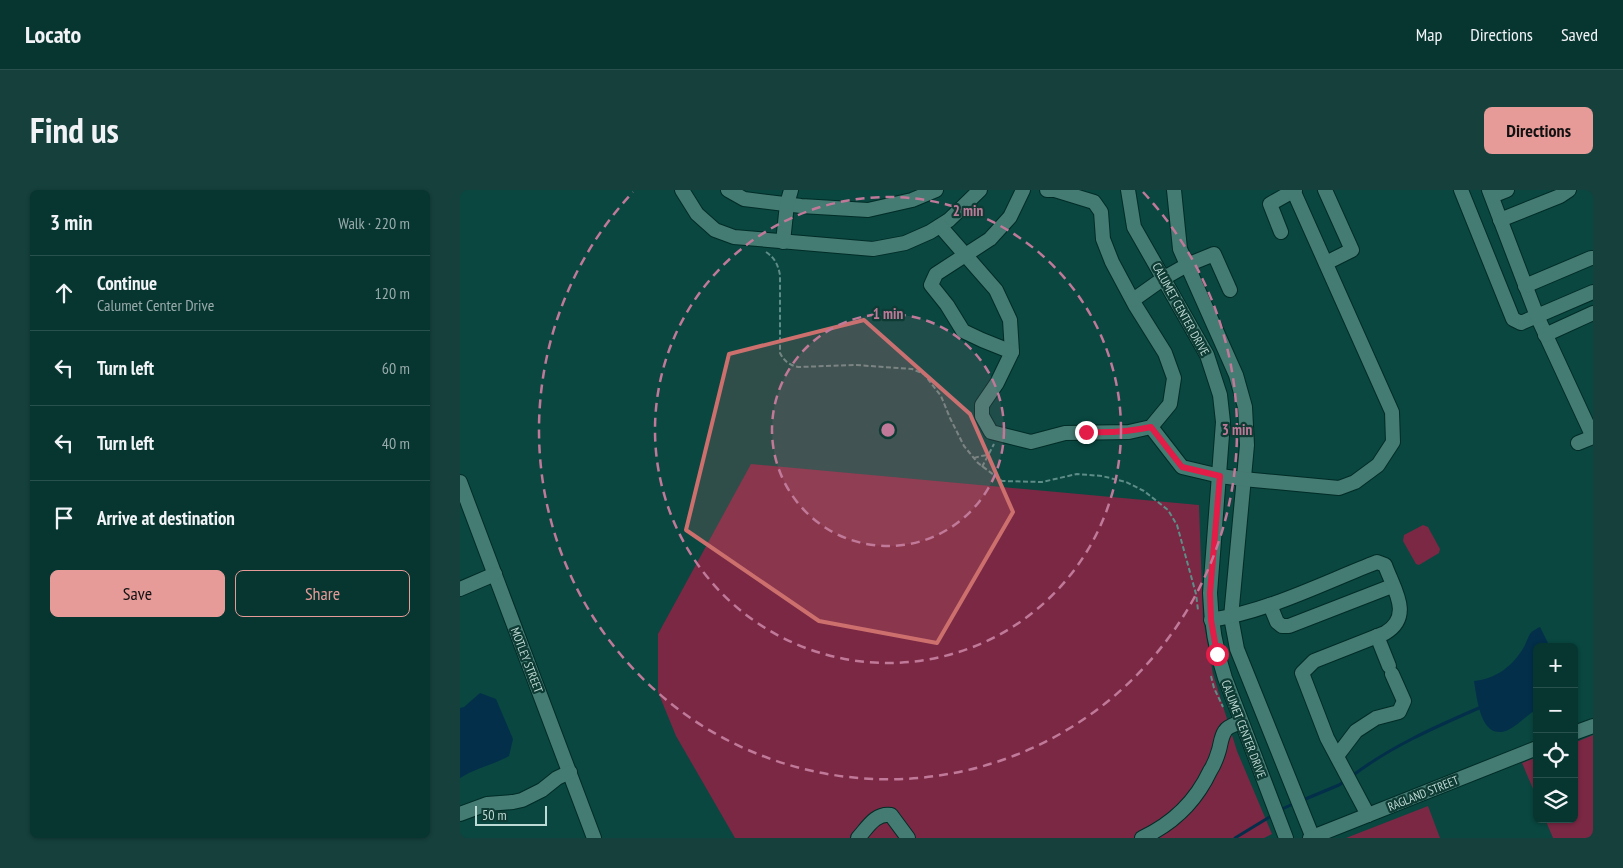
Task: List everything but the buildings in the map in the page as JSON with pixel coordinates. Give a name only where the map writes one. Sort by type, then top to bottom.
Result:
[{"type":"street","points":[[682,190],[697,214],[715,230],[734,237],[873,249],[905,243],[930,232],[949,220],[970,193]]},
{"type":"street","points":[[728,190],[744,199],[868,210],[912,200],[936,190]]},
{"type":"street","points":[[783,242],[790,190]]},
{"type":"street","points":[[1012,352],[963,331],[947,305],[931,285],[936,274],[990,239],[1010,217],[1023,190]]},
{"type":"street","points":[[940,226],[996,290],[1010,320],[1012,352],[997,383],[982,404],[982,416],[991,432],[1031,442],[1065,433],[1129,432],[1151,427],[1170,404],[1174,378],[1165,353],[1112,262],[1103,239],[1100,212],[1094,202],[1055,190],[1047,190]]},
{"type":"street","name":"CALUMET CENTER DRIVE","points":[[1128,190],[1134,227],[1207,355],[1219,390],[1223,422],[1210,593],[1211,620],[1217,654],[1286,838]]},
{"type":"street","name":"CALUMET CENTER DRIVE","points":[[1174,190],[1180,249],[1236,375],[1245,407],[1246,445],[1231,617],[1237,649],[1312,838]]},
{"type":"street","points":[[1151,427],[1182,467],[1243,480],[1338,488],[1355,482],[1378,465],[1393,442],[1392,412],[1294,190],[1270,204],[1281,232]]},
{"type":"street","points":[[1325,190],[1352,250],[1326,263]]},
{"type":"street","points":[[1461,190],[1513,319],[1521,323],[1593,292]]},
{"type":"street","points":[[1507,190],[1490,193],[1545,335],[1593,437],[1578,443]]},
{"type":"street","points":[[1500,220],[1560,196],[1569,190]]},
{"type":"street","points":[[1133,300],[1164,278],[1187,265],[1214,254],[1230,290]]},
{"type":"street","points":[[1525,286],[1593,258]]},
{"type":"street","points":[[1545,335],[1593,312]]},
{"type":"street","points":[[1219,390],[1238,384]]},
{"type":"street","name":"MOTLEY STREET","points":[[460,482],[594,838]]},
{"type":"street","points":[[1211,620],[1231,617],[1270,605],[1377,562],[1385,565],[1400,604],[1400,618],[1394,628],[1314,661],[1302,673],[1327,738],[1368,815]]},
{"type":"street","points":[[460,589],[495,574]]},
{"type":"street","points":[[1270,605],[1277,622],[1282,626],[1289,626],[1392,586]]},
{"type":"street","points":[[1336,756],[1356,731],[1376,718],[1398,712],[1404,701],[1376,636]]},
{"type":"street","points":[[1578,732],[1593,726]]},
{"type":"street","points":[[1142,838],[1165,825],[1197,794],[1219,752],[1221,738],[1225,730],[1243,727]]},
{"type":"street","name":"RAGLAND STREET","points":[[1312,838],[1533,750]]},
{"type":"street","points":[[460,814],[487,804],[522,800],[570,772]]},
{"type":"street","points":[[865,835],[874,820],[884,814],[891,815],[908,838]]},
{"type":"path","points":[[758,251],[766,252],[772,256],[777,264],[780,275],[780,353],[784,360],[792,366],[798,367],[856,365],[912,369],[924,374],[942,396],[950,418],[974,458],[982,467],[1002,481],[1042,482],[1085,474],[1126,482],[1144,491],[1168,510],[1177,525],[1196,594],[1198,611]]},
{"type":"path","points":[[982,467],[998,434]]},
{"type":"path","points":[[974,458],[989,455]]},
{"type":"path","points":[[1210,671],[1214,688],[1226,712]]},
{"type":"highlighted area","points":[[864,320],[970,414],[1013,512],[937,643],[819,621],[686,530],[729,354]]},
{"type":"shaded area","points":[[751,464],[1199,505],[1203,618],[1213,674],[1237,751],[1272,834],[1264,838],[735,838],[676,736],[658,692],[658,634]]},
{"type":"shaded area","points":[[1423,525],[1428,527],[1440,549],[1439,553],[1419,565],[1416,564],[1403,541],[1404,535]]},
{"type":"shaded area","points":[[1593,735],[1593,838],[1553,838],[1547,823],[1578,823],[1578,741]]},
{"type":"shaded area","points":[[1533,759],[1533,789],[1522,763]]},
{"type":"shaded area","points":[[1428,806],[1440,838],[1346,838]]},
{"type":"water","points":[[1540,627],[1548,643],[1533,643],[1533,712],[1508,730],[1499,732],[1491,730],[1482,716],[1474,681],[1490,678],[1509,666],[1520,654],[1529,635]]},
{"type":"water","points":[[480,693],[496,699],[513,739],[509,756],[460,778],[460,708],[464,707]]},
{"type":"waterway","points":[[1352,776],[1397,747],[1479,708]]},
{"type":"waterway","points":[[1303,800],[1345,781]]},
{"type":"waterway","points":[[1280,810],[1295,803]]},
{"type":"waterway","points":[[1235,838],[1273,815]]},
{"type":"route","points":[[1086,432],[1129,432],[1151,427],[1182,467],[1220,476],[1210,593],[1211,620],[1217,654]]}]
